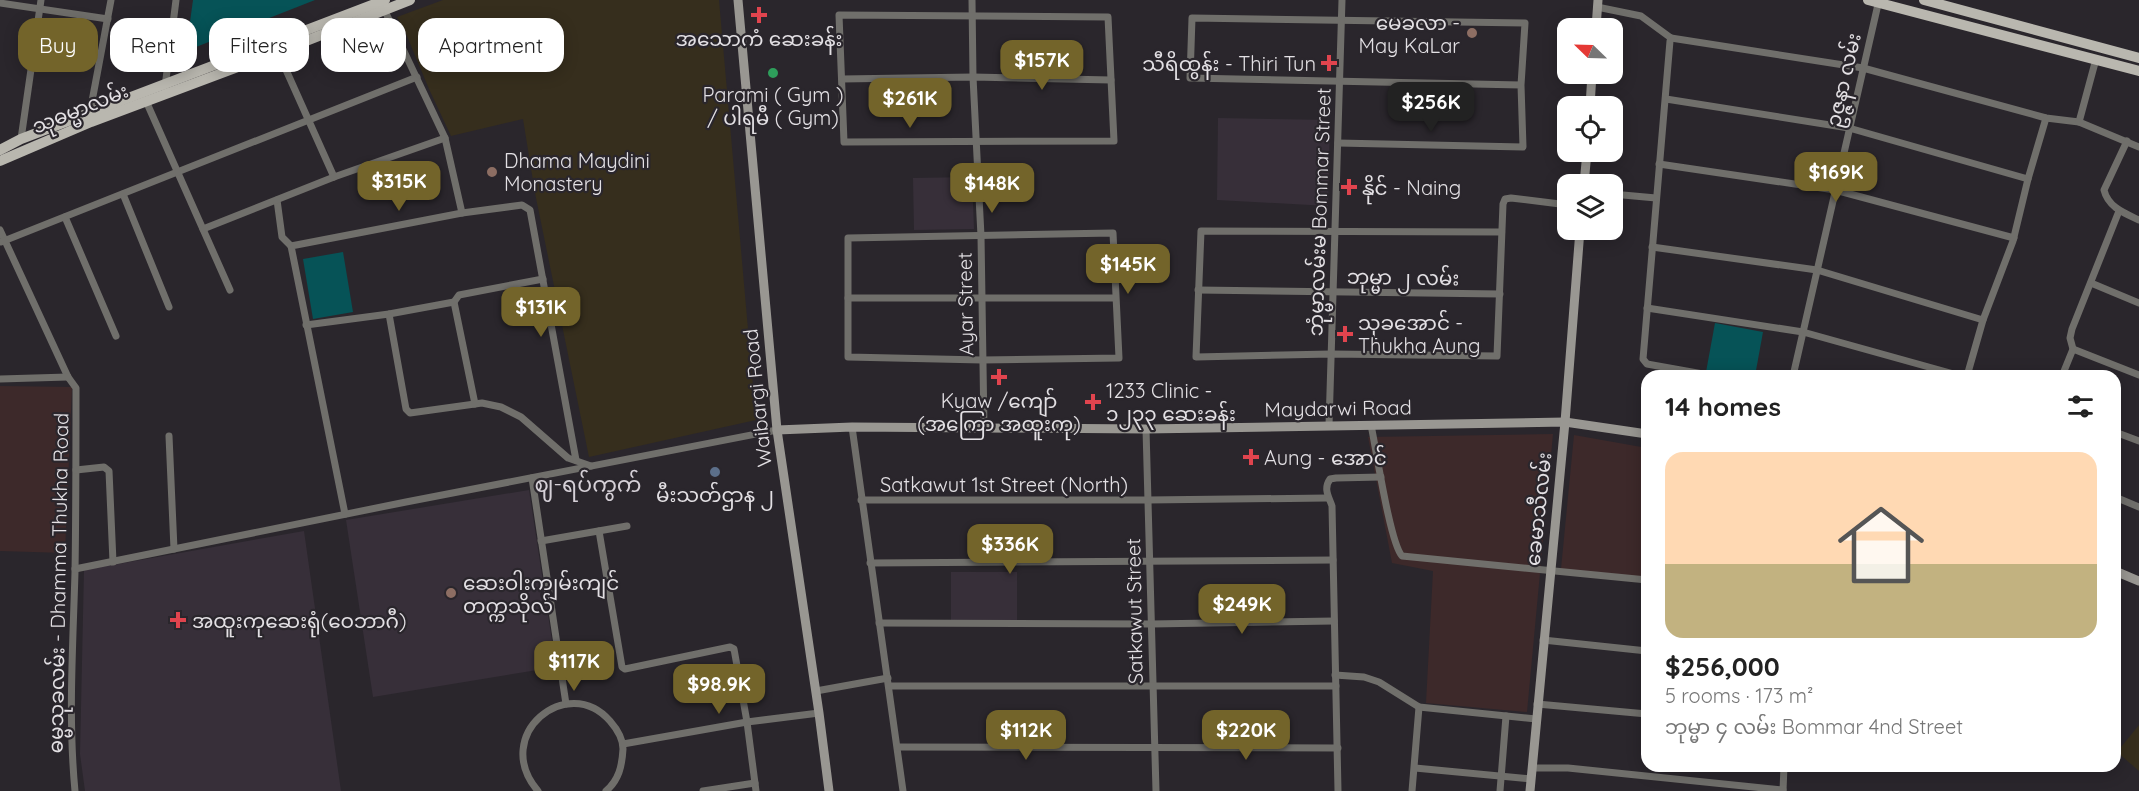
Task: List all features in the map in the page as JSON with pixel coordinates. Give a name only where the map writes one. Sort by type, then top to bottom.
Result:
[{"type":"main road","name":"သုဓမ္မာလမ်း","points":[[0,161],[146,100],[165,88],[383,4],[410,0]]},
{"type":"main road","points":[[1924,0],[2139,58]]},
{"type":"main road","points":[[1875,1],[2139,71]]},
{"type":"main road","name":"သုဓမ္မာလမ်း","points":[[309,38],[383,4]]},
{"type":"main road","name":"သုဓမ္မာလမ်း","points":[[0,150],[21,139],[90,112],[215,72]]},
{"type":"street","points":[[21,139],[41,0]]},
{"type":"street","points":[[90,112],[111,0]]},
{"type":"street","points":[[165,88],[176,0]]},
{"type":"street","name":"Waibargi Road","points":[[738,0],[777,430],[829,791]]},
{"type":"street","name":"Ayar Street","points":[[972,0],[973,77],[981,236],[984,428]]},
{"type":"street","name":"ဘုံမ္မာလမ်းမ Bommar Street","points":[[1329,425],[1342,0]]},
{"type":"street","name":"ဥဇ္ဇနာ လမ်း","points":[[1794,370],[1863,68],[1875,1]]},
{"type":"street","points":[[0,3],[108,19]]},
{"type":"street","points":[[383,4],[445,138],[462,213]]},
{"type":"street","points":[[1598,4],[1641,16],[1671,38],[1863,68],[2046,118],[2079,122],[2139,147]]},
{"type":"street","points":[[840,15],[972,15],[1108,17],[1114,141],[844,142],[840,15]]},
{"type":"street","points":[[1338,142],[1523,147],[1521,85],[1525,23],[1192,18],[1190,78],[1521,85]]},
{"type":"street","points":[[1671,38],[1643,359],[1645,362],[1684,370]]},
{"type":"street","points":[[2079,122],[2096,59]]},
{"type":"street","points":[[287,72],[334,177]]},
{"type":"street","points":[[2,242],[417,77]]},
{"type":"street","points":[[842,79],[973,77],[1111,80]]},
{"type":"street","points":[[1666,99],[1849,128],[2028,179]]},
{"type":"street","points":[[146,100],[230,290]]},
{"type":"street","points":[[1969,370],[1983,320],[2014,238],[2046,118]]},
{"type":"street","points":[[203,229],[334,177],[445,138]]},
{"type":"street","points":[[2127,141],[2104,190],[2106,197],[2119,211],[2139,220]]},
{"type":"street","points":[[1659,164],[1835,190],[2014,238]]},
{"type":"street","points":[[123,194],[169,308]]},
{"type":"street","points":[[1623,195],[1656,198]]},
{"type":"street","points":[[1502,232],[1201,231],[1196,357],[1331,354],[1497,356],[1500,294],[1503,204],[1506,199],[1511,198],[1557,204]]},
{"type":"street","points":[[277,200],[282,237],[291,246],[345,514]]},
{"type":"street","points":[[291,246],[462,213],[522,205],[527,207],[530,210],[576,460]]},
{"type":"street","points":[[2064,370],[2073,349],[2070,338],[2072,329],[2119,211]]},
{"type":"street","points":[[65,217],[116,336]]},
{"type":"street","name":"ဓမ္မသုခလမ်း - Dhamma Thukha Road","points":[[0,230],[2,242],[68,377],[76,388],[75,569],[70,699],[75,791]]},
{"type":"street","points":[[1113,234],[1119,358],[982,360],[848,357],[848,238],[981,236],[1113,234]]},
{"type":"street","name":"ခေမာသီလမ်း","points":[[1530,791],[1565,422],[1579,240]]},
{"type":"street","points":[[1652,247],[1817,270],[1983,320]]},
{"type":"street","points":[[306,325],[389,314],[454,302],[459,296],[543,279]]},
{"type":"street","points":[[2091,283],[2139,303]]},
{"type":"street","name":"ဘုမ္မာ ၂ လမ်း","points":[[1198,290],[1500,294]]},
{"type":"street","points":[[848,298],[1115,298]]},
{"type":"street","points":[[454,302],[475,404]]},
{"type":"street","points":[[1647,308],[1803,332],[1939,370]]},
{"type":"street","points":[[389,314],[406,409],[410,413],[482,403],[501,407],[521,417],[568,458],[591,466]]},
{"type":"street","points":[[2073,349],[2139,375]]},
{"type":"street","points":[[0,379],[68,377]]},
{"type":"street","name":"Maydarwi Road","points":[[777,430],[1146,429],[1565,422],[1641,433]]},
{"type":"street","points":[[1371,425],[1393,532],[1402,556],[1641,579]]},
{"type":"street","points":[[852,428],[903,791]]},
{"type":"street","name":"Satkawut Street","points":[[1146,429],[1156,791]]},
{"type":"street","points":[[75,569],[777,430]]},
{"type":"street","points":[[2121,434],[2139,441]]},
{"type":"street","points":[[169,436],[174,549]]},
{"type":"street","points":[[76,470],[104,467],[109,471],[113,562]]},
{"type":"street","points":[[1338,791],[1332,506],[1327,498],[1328,483],[1330,479],[1381,477]]},
{"type":"street","points":[[532,478],[566,704]]},
{"type":"street","name":"Satkawut 1st Street (North)","points":[[861,500],[1327,498]]},
{"type":"street","points":[[2121,500],[2139,507]]},
{"type":"street","points":[[541,541],[627,526]]},
{"type":"street","points":[[599,531],[622,667],[625,669],[730,647],[734,649],[756,791]]},
{"type":"street","points":[[870,563],[1333,560]]},
{"type":"street","points":[[2121,573],[2139,580]]},
{"type":"street","points":[[879,623],[1150,624],[1334,621]]},
{"type":"street","points":[[1543,640],[1641,650]]},
{"type":"street","points":[[1335,675],[1364,677],[1379,682],[1419,707],[1536,719]]},
{"type":"street","points":[[816,691],[888,682],[1336,686]]},
{"type":"street","points":[[538,791],[528,780],[523,765],[524,741],[532,723],[548,710],[566,704],[586,705],[604,714],[617,729],[623,744],[621,768],[613,785],[606,791]]},
{"type":"street","points":[[1538,704],[1641,713]]},
{"type":"street","points":[[1412,791],[1419,707]]},
{"type":"street","points":[[623,744],[747,722],[819,713]]},
{"type":"street","points":[[1500,791],[1506,716]]},
{"type":"street","points":[[898,747],[1338,748]]},
{"type":"street","points":[[1415,768],[1531,779]]},
{"type":"street","points":[[1532,768],[1568,768],[1783,790],[1784,772]]},
{"type":"street","points":[[703,791],[755,783]]},
{"type":"shaded area","points":[[443,0],[719,0],[756,420],[589,457],[535,193],[523,119],[451,136],[422,72],[564,72],[564,18],[418,18],[418,63],[406,34],[406,18],[397,17]]},
{"type":"shaded area","points":[[1218,118],[1330,120],[1328,206],[1217,200]]},
{"type":"shaded area","points":[[972,177],[974,229],[914,230],[913,178]]},
{"type":"shaded area","points":[[0,386],[72,387],[65,553],[0,551]]},
{"type":"shaded area","points":[[1553,434],[1527,712],[1426,703],[1433,571],[1392,563],[1368,437]]},
{"type":"shaded area","points":[[1574,435],[1641,447],[1641,579],[1561,569]]},
{"type":"shaded area","name":"ဆေးဝါးကျွမ်းကျင် တက္ကသိုလ်","points":[[529,490],[556,667],[373,697],[346,520]]},
{"type":"shaded area","points":[[304,531],[341,791],[85,791],[80,754],[84,570]]},
{"type":"shaded area","points":[[951,572],[1017,572],[1017,620],[951,620]]},
{"type":"shaded area","points":[[2139,725],[2139,771],[2121,755],[2121,747]]},
{"type":"water","points":[[193,0],[315,0],[269,18],[209,18],[209,42],[197,47],[197,18],[191,18]]},
{"type":"water","points":[[343,252],[353,312],[313,319],[303,259]]},
{"type":"water","points":[[1715,323],[1763,332],[1756,370],[1706,370]]},
{"type":"place","name":"အသောကံ ဆေးခန်း","points":[[759,15]]},
{"type":"place","name":"မေခလာ - May KaLar","points":[[1472,33]]},
{"type":"place","name":"သီရိထွန်း - Thiri Tun","points":[[1329,63]]},
{"type":"place","name":"Parami ( Gym ) / ပါရမီ ( Gym)","points":[[773,73]]},
{"type":"place","name":"Dhama Maydini Monastery","points":[[492,172]]},
{"type":"place","name":"နိုင် - Naing","points":[[1349,187]]},
{"type":"place","name":"သုခအောင် - Thukha Aung","points":[[1345,334]]},
{"type":"place","name":"Kyaw /ကျော် (အကြော အထူးကု)","points":[[999,377]]},
{"type":"place","name":"1233 Clinic - ၁၂၃၃ ဆေးခန်း","points":[[1093,402]]},
{"type":"place","name":"Aung - အောင်","points":[[1251,457]]},
{"type":"place","name":"မီးသတ်ဌာန ၂","points":[[715,472]]},
{"type":"place","name":"ဆေးဝါးကျွမ်းကျင် တက္ကသိုလ်","points":[[451,593]]},
{"type":"place","name":"အထူးကုဆေးရုံ(ဝေဘာဂီ)","points":[[178,620]]},
{"type":"district","name":"ဈ-ရပ်ကွက်","points":[[588,484]]}]
